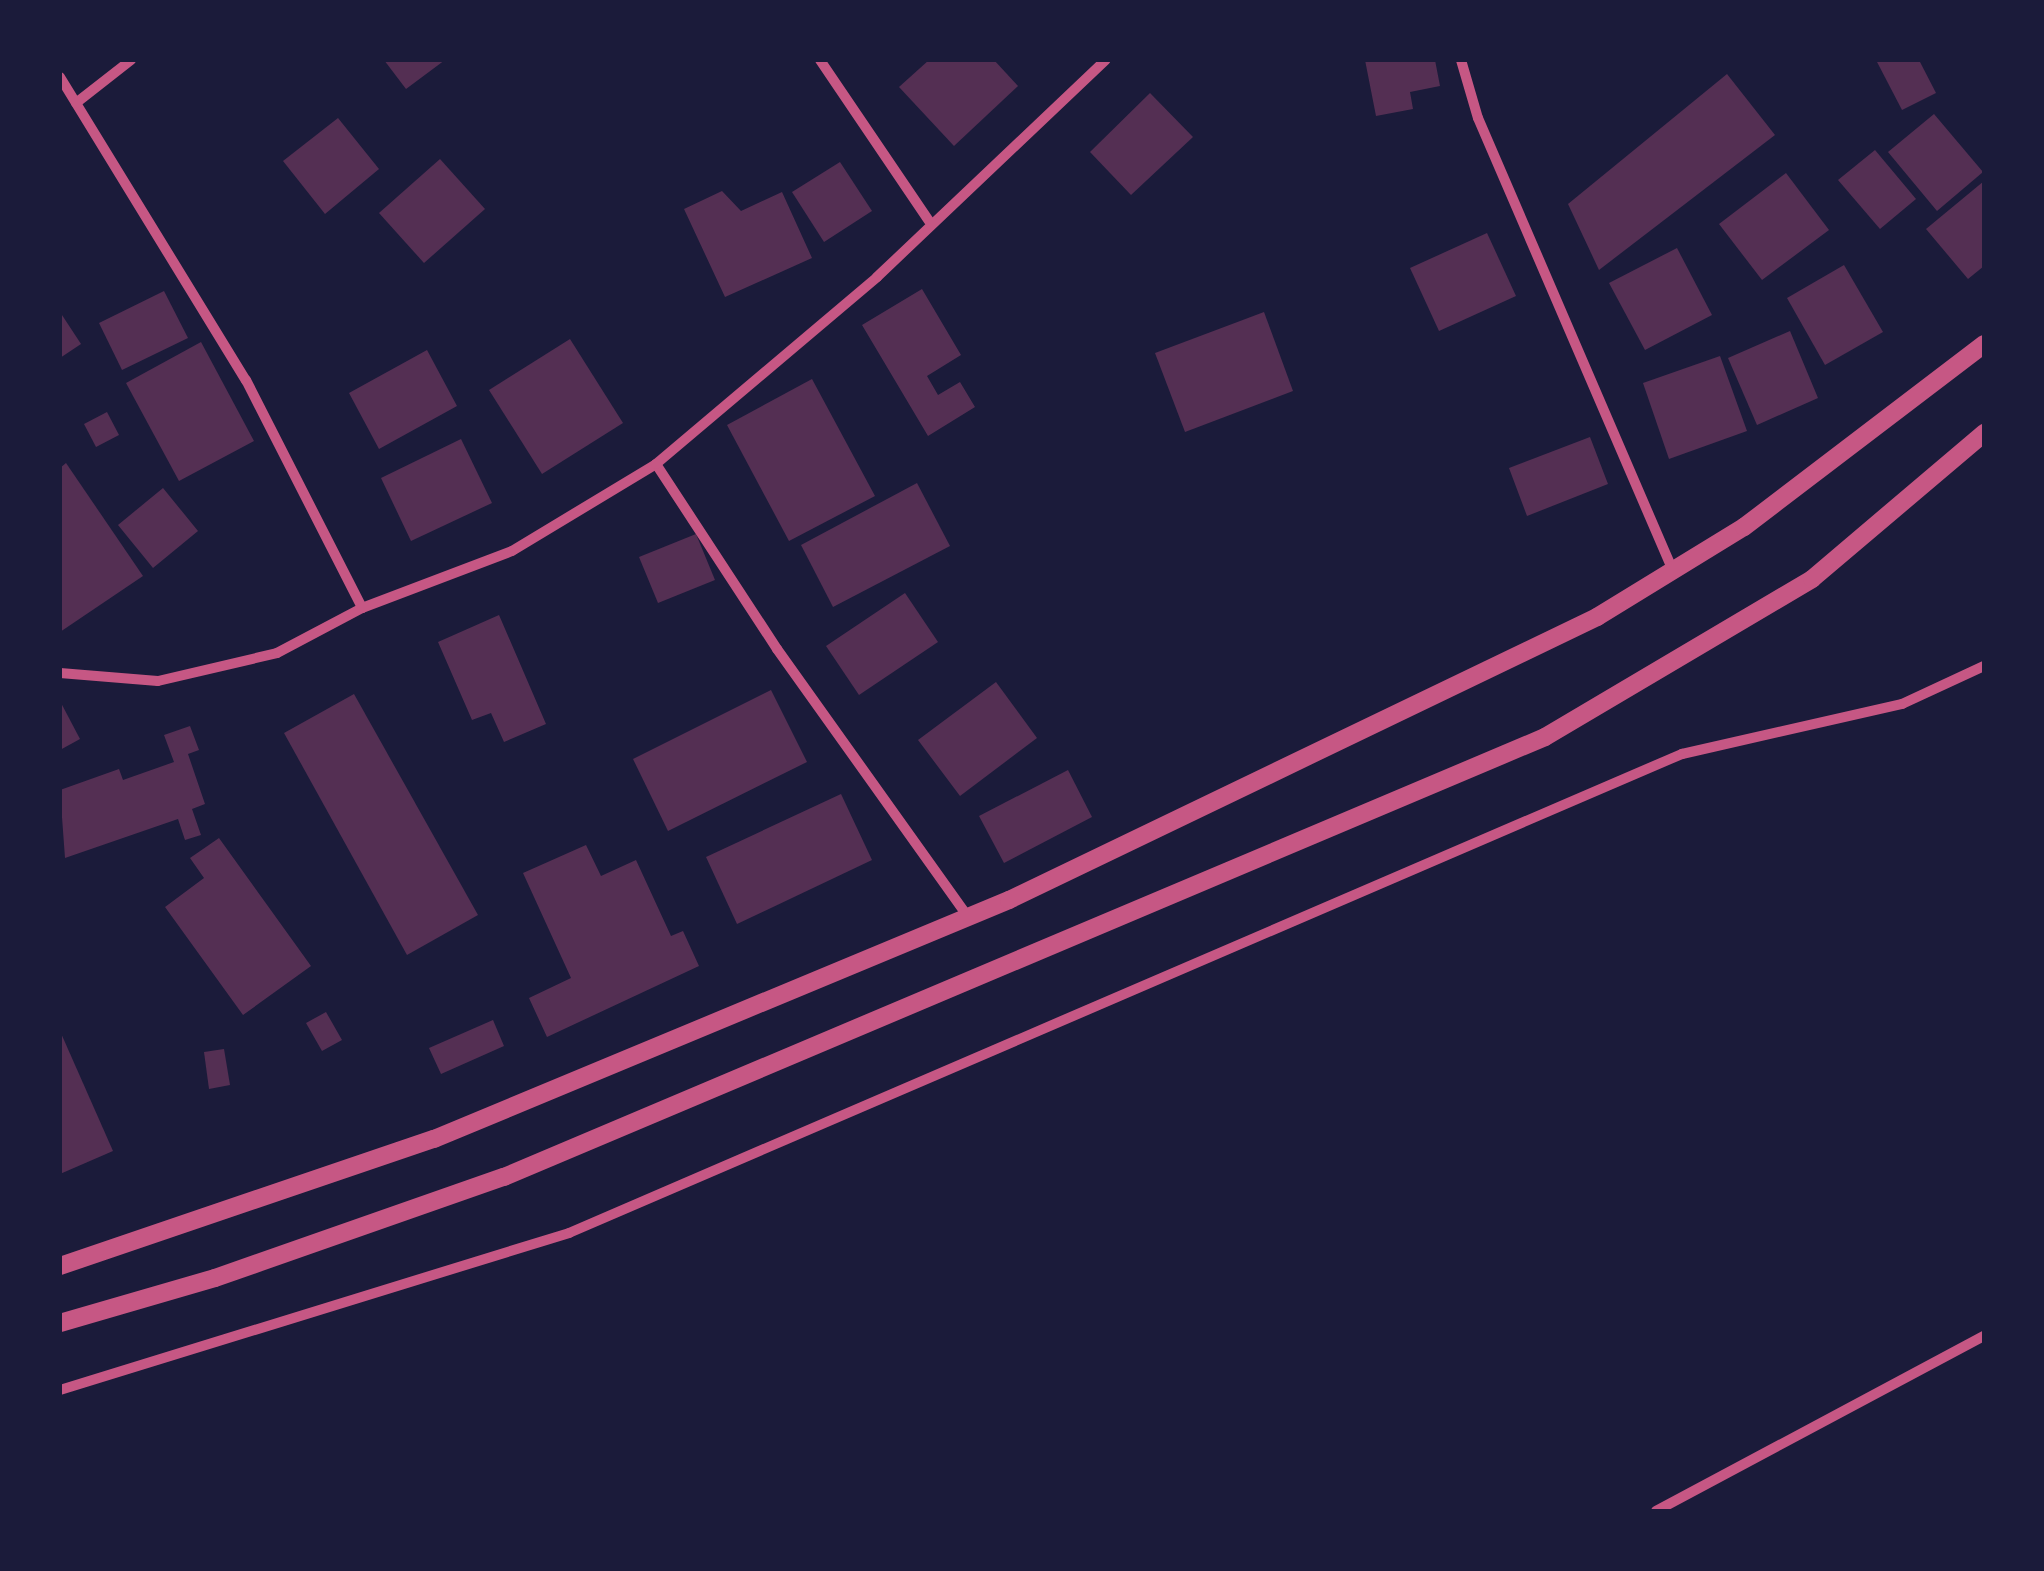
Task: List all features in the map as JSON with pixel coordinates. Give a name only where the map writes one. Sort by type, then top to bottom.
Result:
[{"type":"street","points":[[76,104],[131,60]]},
{"type":"street","points":[[820,60],[929,221]]},
{"type":"street","points":[[60,672],[158,682],[277,654],[362,608],[512,550],[656,464],[877,277],[929,221],[1106,60]]},
{"type":"street","points":[[1461,60],[1478,118],[1673,570]]},
{"type":"street","points":[[60,77],[246,380],[362,608]]},
{"type":"street","points":[[60,1266],[434,1139],[968,917],[1598,617],[1744,526],[1984,344]]},
{"type":"street","points":[[60,1323],[214,1278],[504,1177],[1545,736],[1812,579],[1984,434]]},
{"type":"street","points":[[656,464],[777,649],[968,917]]},
{"type":"street","points":[[60,1390],[569,1233],[1682,754],[1902,704],[1984,666]]},
{"type":"street","points":[[1656,1511],[1984,1336]]},
{"type":"building","points":[[384,60],[445,60],[406,89]]},
{"type":"building","points":[[929,60],[994,60],[1018,86],[954,146],[899,87]]},
{"type":"building","points":[[1365,60],[1435,60],[1440,86],[1410,92],[1413,109],[1376,116]]},
{"type":"building","points":[[1876,60],[1919,60],[1936,93],[1902,110]]},
{"type":"building","points":[[1727,74],[1775,135],[1599,270],[1568,204]]},
{"type":"building","points":[[1150,93],[1193,137],[1131,195],[1090,152]]},
{"type":"building","points":[[1934,114],[1983,172],[1937,211],[1888,152]]},
{"type":"building","points":[[338,118],[379,169],[325,214],[283,161]]},
{"type":"building","points":[[1875,150],[1916,199],[1880,229],[1838,180]]},
{"type":"building","points":[[440,159],[485,209],[424,263],[379,213]]},
{"type":"building","points":[[840,162],[872,211],[824,242],[792,192]]},
{"type":"building","points":[[1786,173],[1829,230],[1762,280],[1719,224]]},
{"type":"building","points":[[1984,181],[1984,266],[1968,279],[1926,229]]},
{"type":"building","points":[[722,191],[741,211],[782,192],[812,258],[725,297],[684,209]]},
{"type":"building","points":[[1487,233],[1516,296],[1439,331],[1410,268]]},
{"type":"building","points":[[1677,248],[1712,315],[1645,350],[1609,283]]},
{"type":"building","points":[[1844,265],[1883,332],[1825,365],[1787,298]]},
{"type":"building","points":[[922,289],[961,355],[927,376],[938,395],[960,382],[975,407],[928,436],[862,325]]},
{"type":"building","points":[[164,291],[188,338],[122,370],[99,323]]},
{"type":"building","points":[[60,312],[81,344],[60,358]]},
{"type":"building","points":[[1264,312],[1293,391],[1185,432],[1155,353]]},
{"type":"building","points":[[1790,331],[1818,398],[1757,425],[1728,358]]},
{"type":"building","points":[[570,339],[623,423],[542,474],[489,390]]},
{"type":"building","points":[[201,342],[254,441],[179,481],[126,383]]},
{"type":"building","points":[[427,350],[457,406],[379,449],[349,393]]},
{"type":"building","points":[[1720,356],[1747,431],[1669,459],[1643,383]]},
{"type":"building","points":[[812,379],[875,496],[789,541],[727,425]]},
{"type":"building","points":[[107,412],[119,435],[96,447],[84,424]]},
{"type":"building","points":[[1590,437],[1608,484],[1527,516],[1509,468]]},
{"type":"building","points":[[461,439],[492,503],[411,541],[381,478]]},
{"type":"building","points":[[66,463],[143,576],[60,632],[60,468]]},
{"type":"building","points":[[917,483],[950,546],[833,607],[801,545]]},
{"type":"building","points":[[163,488],[198,531],[153,568],[118,525]]},
{"type":"building","points":[[696,534],[715,580],[658,603],[639,557]]},
{"type":"building","points":[[905,593],[938,642],[859,695],[826,646]]},
{"type":"building","points":[[499,615],[546,724],[504,742],[491,713],[472,720],[438,642]]},
{"type":"building","points":[[996,682],[1037,738],[960,796],[918,740]]},
{"type":"building","points":[[771,690],[807,762],[668,831],[633,759]]},
{"type":"building","points":[[354,694],[478,915],[407,955],[284,733]]},
{"type":"building","points":[[60,701],[80,739],[60,750]]},
{"type":"building","points":[[190,726],[199,750],[188,754],[205,804],[192,809],[201,835],[185,840],[178,819],[65,858],[60,790],[119,769],[123,780],[174,762],[164,735]]},
{"type":"building","points":[[1068,770],[1092,817],[1004,863],[979,816]]},
{"type":"building","points":[[841,794],[872,860],[737,924],[706,857]]},
{"type":"building","points":[[219,838],[311,966],[243,1015],[165,907],[204,878],[190,858]]},
{"type":"building","points":[[586,845],[601,876],[636,860],[671,936],[683,931],[699,966],[547,1037],[529,998],[571,978],[523,873]]},
{"type":"building","points":[[326,1012],[342,1040],[322,1051],[306,1023]]},
{"type":"building","points":[[493,1020],[504,1046],[441,1074],[429,1048]]},
{"type":"building","points":[[60,1031],[113,1151],[60,1174]]},
{"type":"building","points":[[224,1049],[230,1085],[209,1089],[204,1052]]}]
